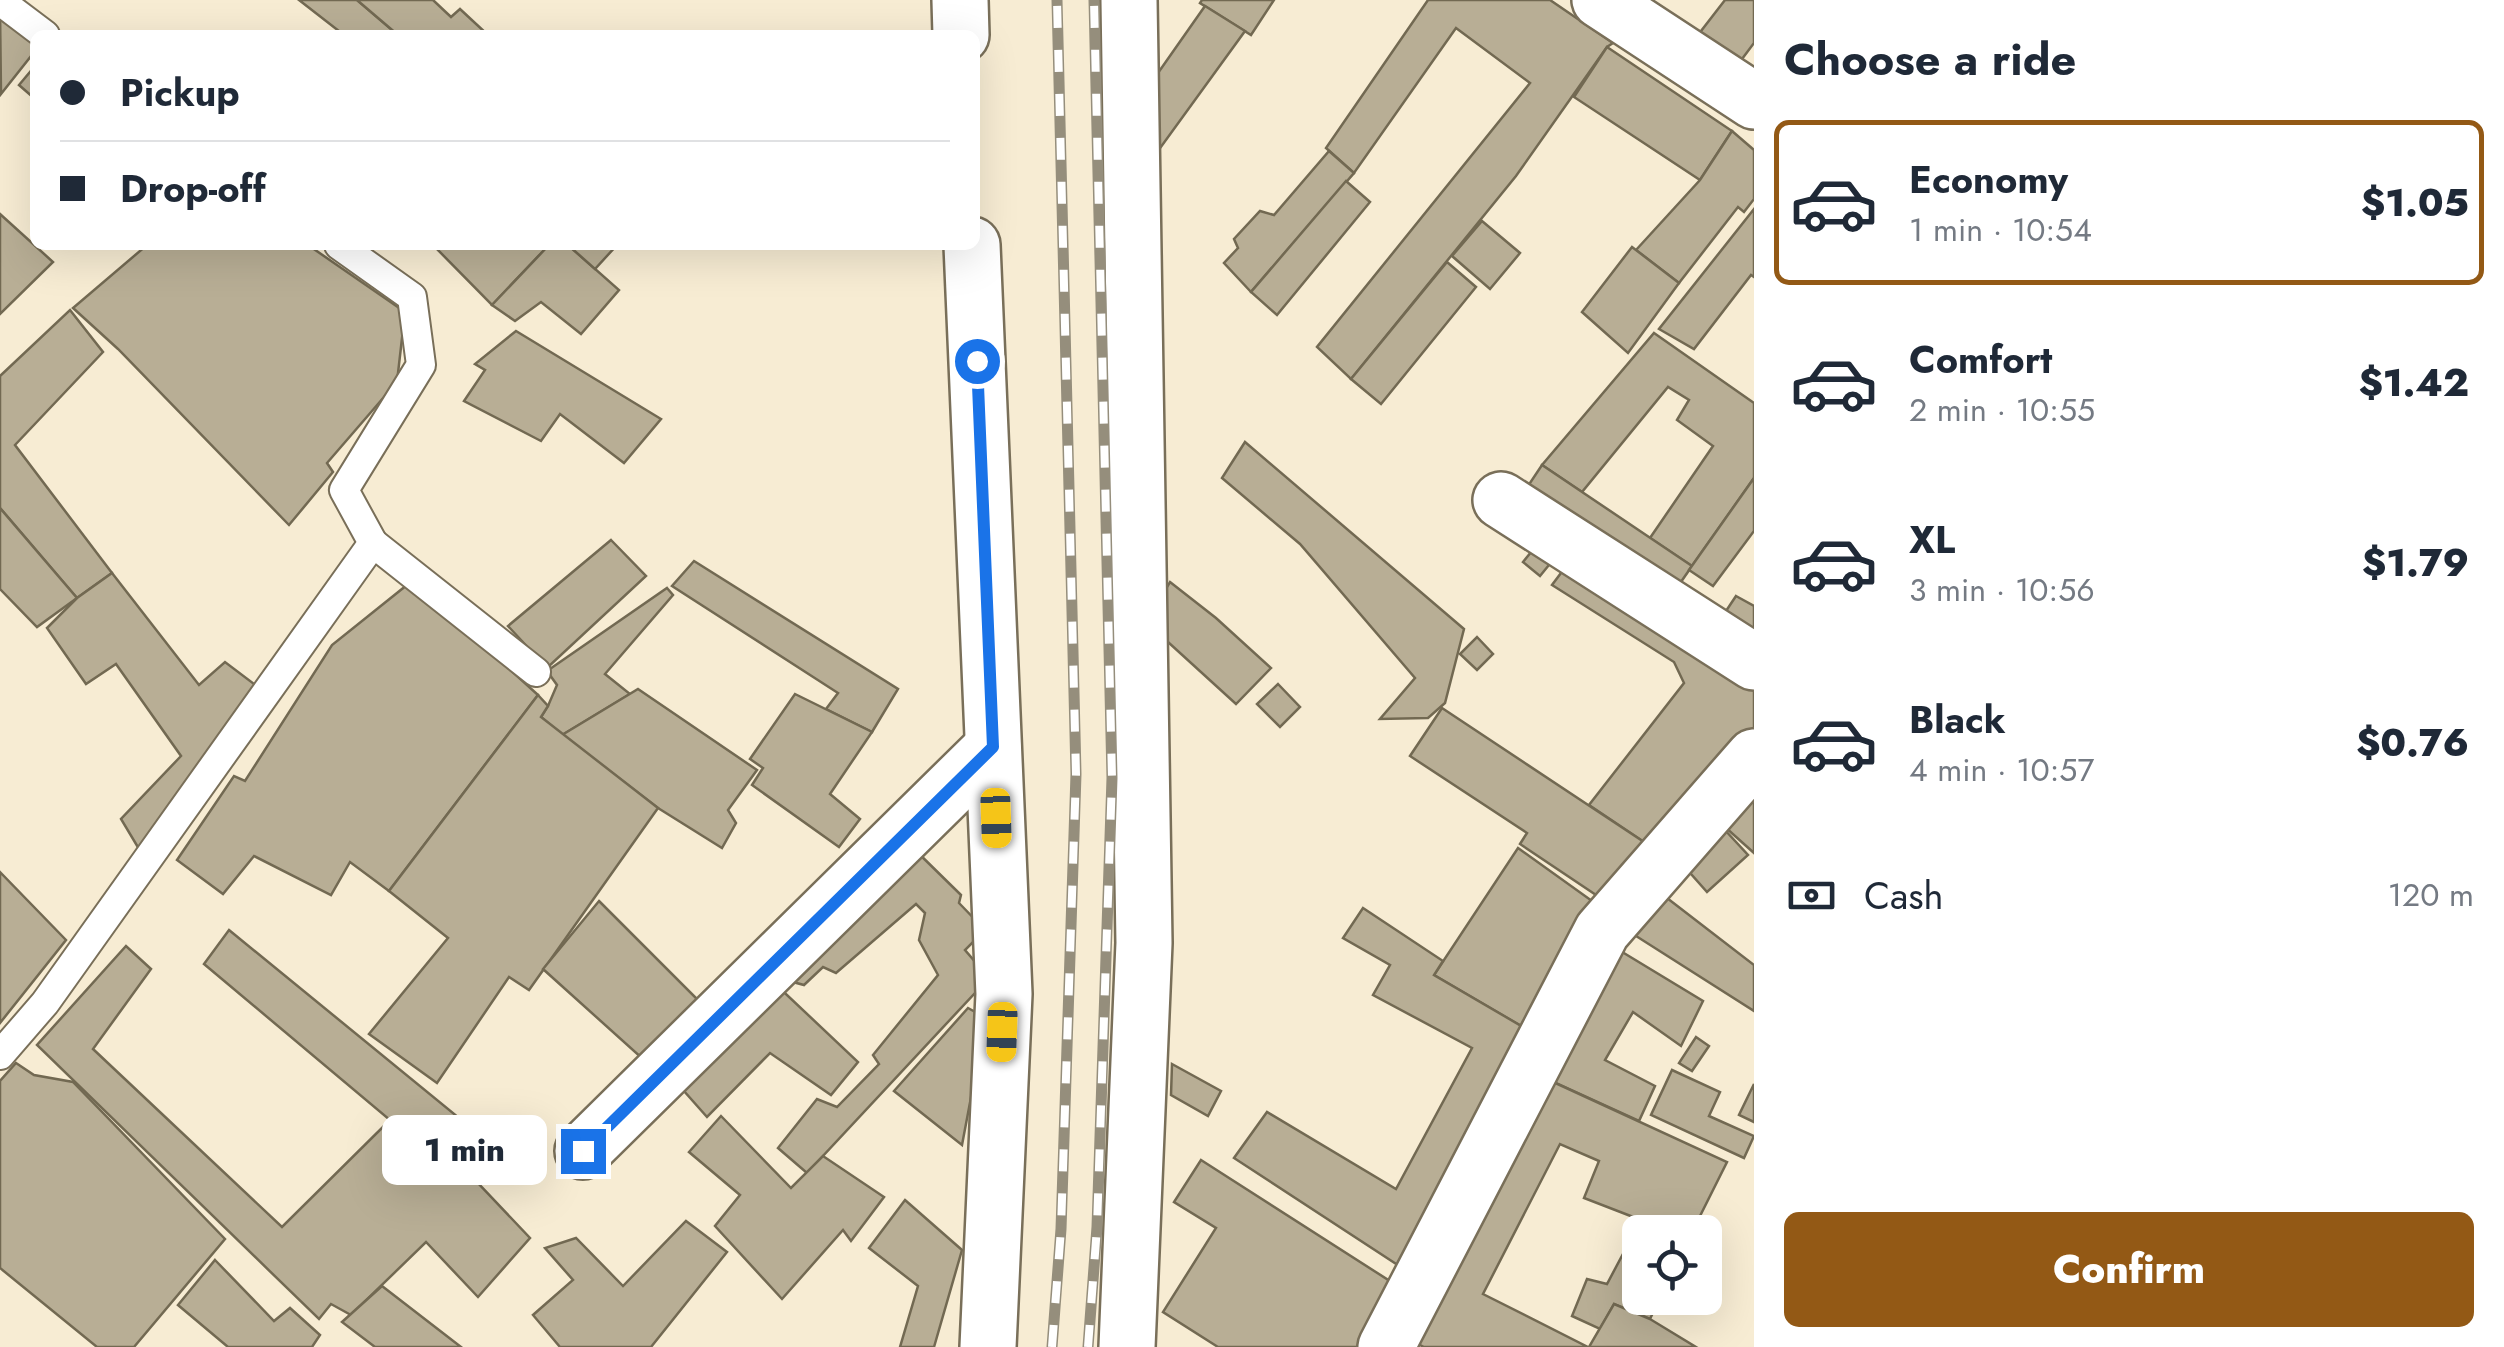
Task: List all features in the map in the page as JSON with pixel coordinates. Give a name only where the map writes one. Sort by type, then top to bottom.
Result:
[{"type":"street","points":[[960,0],[962,30]]},
{"type":"street","points":[[1600,0],[1754,101]]},
{"type":"street","points":[[1127,1347],[1144,942],[1135,5]]},
{"type":"street","points":[[972,250],[1004,994],[988,1347]]},
{"type":"street","points":[[1500,500],[1754,662]]},
{"type":"street","points":[[583,1151],[993,747]]},
{"type":"street","points":[[1386,1347],[1602,932],[1754,757]]},
{"type":"lane","points":[[0,1],[38,30]]},
{"type":"lane","points":[[346,250],[412,297],[421,366],[344,490],[374,544],[536,672]]},
{"type":"lane","points":[[0,1055],[45,1003],[374,544]]},
{"type":"building","points":[[299,0],[357,0],[392,30],[338,30]]},
{"type":"building","points":[[357,0],[433,0],[451,17],[460,9],[483,30],[392,30]]},
{"type":"building","points":[[1274,0],[1251,35],[1200,3]]},
{"type":"building","points":[[1428,0],[1550,0],[1613,43],[1516,176],[1351,379],[1317,347],[1530,83],[1456,28],[1354,173],[1326,148]]},
{"type":"building","points":[[1725,0],[1754,0],[1754,43],[1733,71],[1691,44]]},
{"type":"building","points":[[1205,6],[1245,31],[1150,162],[1139,100]]},
{"type":"building","points":[[0,8],[30,33],[30,57],[1,94]]},
{"type":"building","points":[[1607,47],[1732,131],[1700,180],[1574,97]]},
{"type":"building","points":[[30,72],[30,95],[19,85]]},
{"type":"building","points":[[1732,131],[1754,150],[1754,199],[1744,212],[1738,207],[1679,283],[1636,250],[1700,180]]},
{"type":"building","points":[[1329,151],[1354,173],[1251,292],[1224,263],[1238,248],[1234,239],[1260,211],[1274,215]]},
{"type":"building","points":[[1346,181],[1370,202],[1277,315],[1251,292]]},
{"type":"building","points":[[1754,209],[1754,277],[1751,275],[1694,349],[1659,329]]},
{"type":"building","points":[[0,214],[30,241],[30,250],[40,250],[53,262],[0,314]]},
{"type":"building","points":[[1482,221],[1520,253],[1490,289],[1452,256]]},
{"type":"building","points":[[1632,247],[1679,283],[1628,353],[1582,312]]},
{"type":"building","points":[[141,250],[315,250],[405,312],[397,382],[327,463],[333,472],[289,525],[73,308]]},
{"type":"building","points":[[438,250],[544,250],[492,305]]},
{"type":"building","points":[[544,250],[574,250],[619,290],[581,334],[541,302],[515,321],[492,305]]},
{"type":"building","points":[[574,250],[612,250],[595,269]]},
{"type":"building","points":[[1447,262],[1476,287],[1381,404],[1351,379]]},
{"type":"building","points":[[70,310],[103,352],[15,445],[112,573],[77,598],[0,508],[0,376]]},
{"type":"building","points":[[516,331],[661,419],[624,463],[560,414],[541,441],[464,401],[485,370],[475,364]]},
{"type":"building","points":[[1654,333],[1754,403],[1754,478],[1692,566],[1650,538],[1713,446],[1677,420],[1689,400],[1668,387],[1582,492],[1542,465]]},
{"type":"building","points":[[1245,442],[1464,629],[1445,703],[1428,718],[1380,719],[1415,678],[1300,544],[1222,478]]},
{"type":"building","points":[[1542,465],[1692,566],[1667,602],[1518,501]]},
{"type":"building","points":[[1754,478],[1754,531],[1713,586],[1689,570]]},
{"type":"building","points":[[0,508],[77,598],[37,627],[0,589]]},
{"type":"building","points":[[611,540],[646,576],[547,668],[508,626]]},
{"type":"building","points":[[1536,546],[1553,560],[1540,576],[1523,562]]},
{"type":"building","points":[[1576,553],[1754,675],[1754,742],[1650,846],[1589,805],[1684,683],[1674,662],[1552,585]]},
{"type":"building","points":[[694,561],[898,689],[872,732],[826,709],[838,693],[672,586]]},
{"type":"building","points":[[112,573],[199,685],[225,662],[262,690],[139,849],[121,819],[181,756],[116,664],[86,684],[47,628],[77,598]]},
{"type":"building","points":[[412,581],[538,695],[389,891],[350,862],[331,895],[254,856],[223,894],[177,860],[234,776],[245,781],[332,645]]},
{"type":"building","points":[[1170,582],[1271,668],[1236,704],[1146,622]]},
{"type":"building","points":[[667,588],[673,595],[605,674],[630,694],[562,735],[541,717],[557,685],[547,671]]},
{"type":"building","points":[[1736,596],[1754,606],[1754,649],[1716,626]]},
{"type":"building","points":[[1477,637],[1493,654],[1477,670],[1460,654]]},
{"type":"building","points":[[1278,684],[1300,707],[1280,727],[1257,704]]},
{"type":"building","points":[[638,689],[757,770],[728,810],[736,823],[722,848],[658,808],[562,735]]},
{"type":"building","points":[[795,694],[872,732],[830,794],[860,819],[839,847],[752,785],[763,768],[750,759]]},
{"type":"building","points":[[538,695],[548,706],[541,717],[658,808],[529,990],[509,977],[437,1083],[369,1034],[448,938],[389,891]]},
{"type":"building","points":[[1442,708],[1650,846],[1611,905],[1520,844],[1527,833],[1410,756]]},
{"type":"building","points":[[1754,789],[1754,853],[1725,827]]},
{"type":"building","points":[[1724,829],[1748,855],[1707,892],[1684,866]]},
{"type":"building","points":[[910,845],[961,895],[959,903],[985,930],[965,950],[989,978],[807,1173],[778,1148],[817,1099],[837,1107],[879,1064],[873,1055],[938,975],[919,940],[925,913],[916,904],[836,973],[823,967],[804,985],[782,979]]},
{"type":"building","points":[[1518,848],[1606,911],[1526,1029],[1434,975]]},
{"type":"building","points":[[0,872],[66,940],[0,1023]]},
{"type":"building","points":[[1654,888],[1754,965],[1754,1011],[1625,929]]},
{"type":"building","points":[[599,901],[709,1011],[654,1069],[543,969]]},
{"type":"building","points":[[1363,908],[1443,961],[1434,975],[1535,1034],[1410,1273],[1234,1158],[1267,1112],[1396,1189],[1472,1048],[1373,995],[1390,965],[1343,938]]},
{"type":"building","points":[[229,930],[464,1122],[442,1145],[530,1238],[478,1297],[426,1242],[351,1315],[331,1304],[319,1319],[37,1045],[126,946],[151,969],[93,1049],[282,1227],[390,1120],[204,964]]},
{"type":"building","points":[[1609,944],[1703,1001],[1681,1046],[1633,1012],[1605,1060],[1655,1086],[1639,1121],[1538,1075]]},
{"type":"building","points":[[770,979],[858,1062],[831,1095],[770,1053],[707,1117],[676,1082]]},
{"type":"building","points":[[968,1008],[986,1018],[962,1145],[894,1091]]},
{"type":"building","points":[[1696,1037],[1709,1046],[1692,1071],[1679,1063]]},
{"type":"building","points":[[16,1063],[34,1075],[73,1082],[225,1239],[134,1347],[97,1347],[0,1268],[0,1081]]},
{"type":"building","points":[[1172,1064],[1221,1091],[1208,1116],[1171,1095]]},
{"type":"building","points":[[1672,1070],[1720,1092],[1709,1116],[1754,1136],[1744,1158],[1651,1115]]},
{"type":"building","points":[[1538,1075],[1727,1162],[1700,1215],[1628,1215],[1584,1198],[1599,1161],[1560,1144],[1483,1294],[1588,1347],[1424,1347],[1402,1336]]},
{"type":"building","points":[[1754,1084],[1754,1122],[1739,1115]]},
{"type":"building","points":[[721,1116],[791,1188],[823,1156],[884,1197],[851,1241],[843,1230],[782,1299],[715,1226],[740,1195],[689,1152]]},
{"type":"building","points":[[1201,1160],[1407,1292],[1372,1347],[1218,1347],[1163,1312],[1216,1228],[1174,1202]]},
{"type":"building","points":[[905,1200],[962,1250],[934,1347],[900,1347],[918,1286],[869,1248]]},
{"type":"building","points":[[686,1221],[727,1252],[651,1347],[560,1347],[533,1315],[573,1280],[545,1248],[576,1238],[623,1286]]},
{"type":"building","points":[[1622,1256],[1622,1307],[1614,1304],[1600,1329],[1572,1316],[1587,1279],[1607,1284]]},
{"type":"building","points":[[215,1260],[274,1321],[290,1308],[320,1335],[312,1347],[228,1347],[178,1305]]},
{"type":"building","points":[[382,1286],[461,1347],[375,1347],[342,1322]]},
{"type":"building","points":[[1614,1304],[1622,1307],[1622,1315],[1650,1319],[1696,1347],[1589,1347]]},
{"type":"railway","points":[[1052,1347],[1061,1229],[1076,774],[1057,0]]},
{"type":"railway","points":[[1088,1347],[1097,1227],[1112,778],[1094,0]]},
{"type":"route","points":[[583,1151],[993,747],[977,361]]}]
